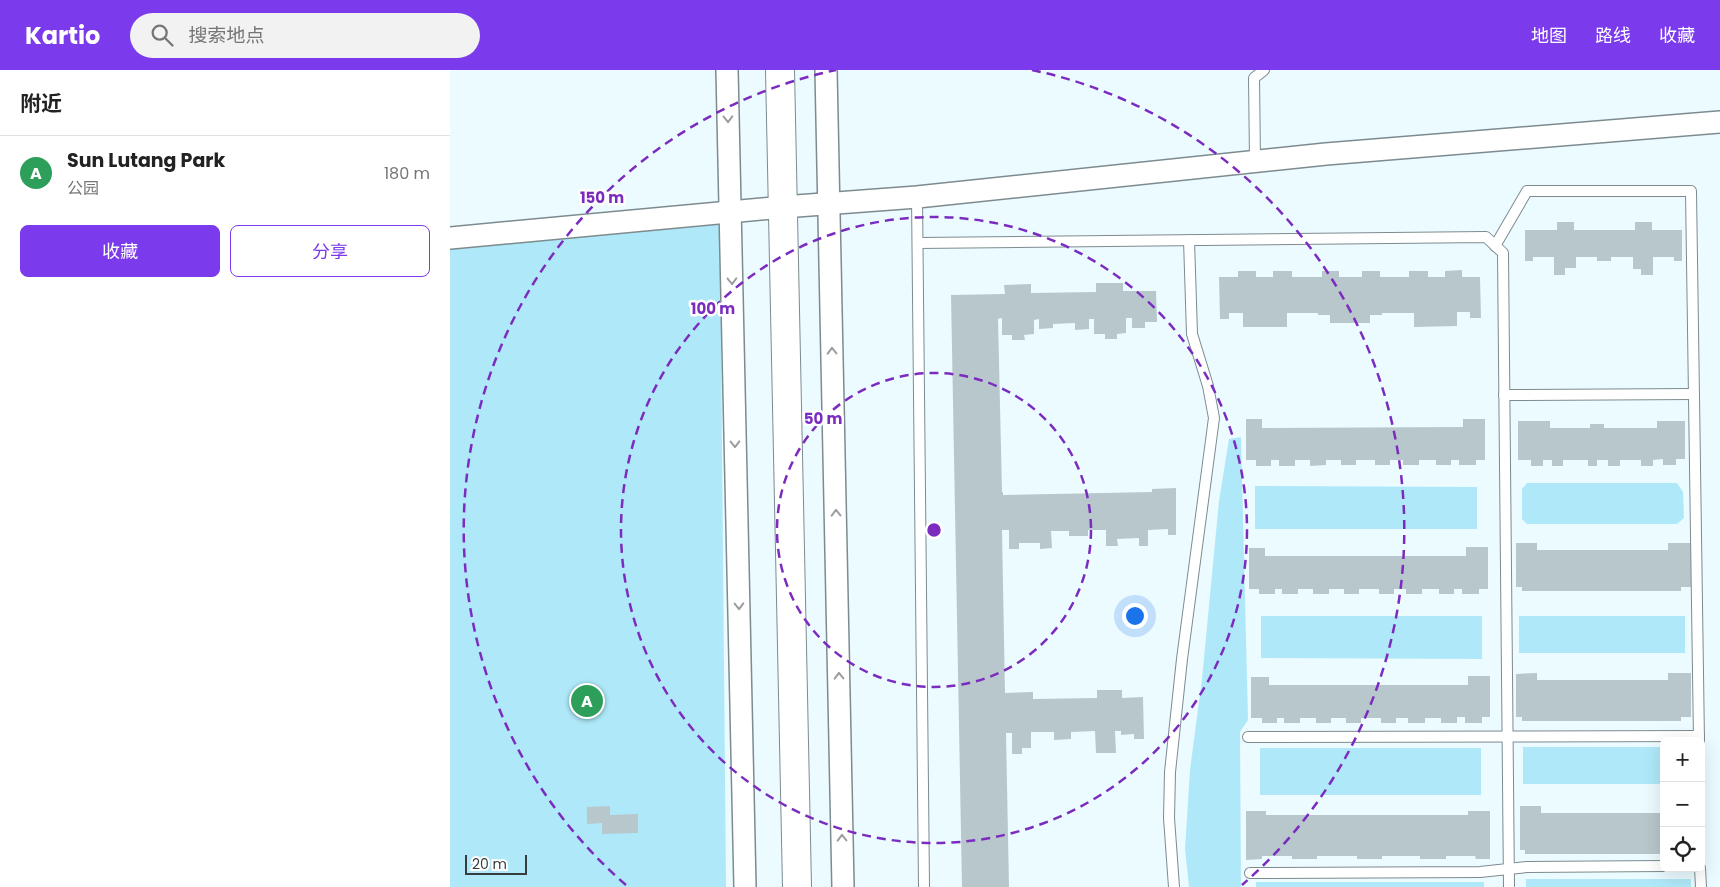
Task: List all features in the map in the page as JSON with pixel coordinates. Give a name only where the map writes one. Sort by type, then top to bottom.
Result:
[{"type":"main road","points":[[769,70],[777,208],[797,887]]},
{"type":"main road","points":[[780,70],[777,208],[786,887]]},
{"type":"street","points":[[728,70],[744,887]]},
{"type":"street","points":[[826,70],[844,887]]},
{"type":"street","points":[[450,238],[918,197],[1336,153],[1720,122]]},
{"type":"lane","points":[[1255,162],[1254,78],[1264,70]]},
{"type":"lane","points":[[1495,246],[1526,191],[1692,191],[1699,737]]},
{"type":"lane","points":[[918,197],[924,887]]},
{"type":"lane","points":[[918,242],[1486,237],[1503,253],[1509,887]]},
{"type":"lane","points":[[1174,887],[1169,818],[1170,772],[1182,659],[1214,418],[1208,386],[1192,334],[1189,240]]},
{"type":"lane","points":[[1504,395],[1694,394]]},
{"type":"lane","points":[[1248,737],[1660,738]]},
{"type":"lane","points":[[1250,873],[1480,872],[1527,867],[1660,866]]},
{"type":"lane","points":[[1700,872],[1701,887]]},
{"type":"shaded area","points":[[720,223],[726,887],[450,887],[450,248]]},
{"type":"shaded area","points":[[1241,437],[1248,720],[1240,732],[1241,887],[1189,887],[1185,849],[1190,770],[1202,679],[1219,501],[1229,439]]},
{"type":"shaded area","points":[[1527,483],[1677,483],[1683,492],[1684,518],[1677,524],[1527,524],[1522,519],[1522,489]]},
{"type":"shaded area","points":[[1255,486],[1477,487],[1477,529],[1255,529]]},
{"type":"shaded area","points":[[1261,616],[1482,616],[1482,659],[1261,658]]},
{"type":"shaded area","points":[[1519,616],[1685,616],[1685,653],[1519,653]]},
{"type":"shaded area","points":[[1523,747],[1660,747],[1660,784],[1523,784]]},
{"type":"shaded area","points":[[1260,748],[1481,748],[1481,795],[1260,795]]},
{"type":"shaded area","points":[[1526,879],[1691,879],[1691,887],[1526,887]]},
{"type":"shaded area","points":[[1256,882],[1484,882],[1484,887],[1256,887]]},
{"type":"building","points":[[1557,222],[1574,222],[1574,230],[1635,230],[1635,222],[1652,222],[1652,230],[1682,230],[1682,261],[1674,261],[1674,257],[1653,257],[1653,275],[1641,275],[1641,269],[1633,269],[1633,257],[1611,257],[1611,261],[1597,261],[1597,257],[1576,257],[1576,268],[1565,268],[1565,275],[1554,275],[1554,257],[1533,257],[1533,261],[1525,261],[1525,230],[1557,230]]},
{"type":"building","points":[[1462,270],[1462,277],[1480,277],[1481,318],[1470,318],[1470,312],[1457,312],[1457,326],[1414,327],[1414,313],[1370,315],[1370,323],[1330,323],[1330,315],[1287,313],[1287,327],[1243,327],[1243,313],[1229,313],[1229,319],[1220,319],[1219,277],[1238,277],[1238,271],[1256,271],[1256,277],[1273,277],[1273,271],[1292,271],[1292,277],[1322,277],[1322,271],[1339,271],[1339,277],[1362,277],[1362,271],[1380,271],[1380,277],[1409,277],[1409,271],[1428,271],[1428,277],[1445,277],[1445,271]]},
{"type":"building","points":[[1096,283],[1123,283],[1123,291],[1156,291],[1157,322],[1145,322],[1145,328],[1132,328],[1132,318],[1126,318],[1126,333],[1117,334],[1117,339],[1105,339],[1105,334],[1094,334],[1094,319],[1089,319],[1089,329],[1075,330],[1075,323],[1053,324],[1053,328],[1039,329],[1039,319],[1034,320],[1034,334],[1024,335],[1025,340],[1012,340],[1012,335],[1002,335],[1002,318],[998,319],[1002,492],[1003,495],[1152,492],[1152,489],[1176,488],[1176,535],[1168,535],[1168,529],[1148,530],[1148,546],[1139,546],[1139,538],[1117,539],[1118,546],[1106,546],[1106,530],[1088,530],[1088,536],[1069,536],[1069,531],[1051,531],[1052,548],[1040,549],[1040,543],[1019,543],[1019,549],[1009,549],[1009,530],[1002,530],[1005,693],[1033,692],[1033,699],[1097,698],[1097,690],[1122,690],[1122,698],[1143,697],[1144,739],[1134,739],[1134,734],[1121,735],[1121,731],[1115,731],[1116,753],[1096,753],[1095,731],[1071,732],[1071,739],[1054,740],[1054,732],[1031,732],[1031,748],[1022,748],[1022,754],[1012,754],[1012,733],[1006,733],[1009,887],[962,887],[951,295],[1005,294],[1004,285],[1031,284],[1031,293],[1096,292]]},
{"type":"building","points":[[1246,419],[1262,419],[1262,428],[1463,427],[1463,419],[1485,419],[1485,460],[1476,460],[1476,465],[1459,465],[1459,460],[1451,460],[1451,465],[1436,465],[1436,460],[1419,460],[1419,465],[1403,465],[1403,460],[1390,460],[1390,465],[1375,465],[1375,460],[1356,460],[1356,465],[1341,465],[1341,460],[1326,460],[1326,465],[1310,466],[1310,460],[1295,460],[1295,466],[1279,466],[1279,460],[1271,460],[1271,466],[1256,466],[1256,460],[1246,460]]},
{"type":"building","points":[[1518,421],[1550,421],[1550,428],[1590,428],[1590,424],[1604,424],[1604,428],[1657,428],[1657,421],[1685,421],[1685,459],[1676,459],[1676,465],[1663,465],[1663,459],[1653,460],[1653,466],[1641,466],[1641,460],[1620,460],[1620,466],[1608,466],[1608,460],[1597,460],[1597,466],[1588,466],[1588,460],[1563,460],[1563,466],[1552,466],[1552,460],[1543,460],[1543,466],[1531,466],[1531,460],[1518,460]]},
{"type":"building","points":[[1516,543],[1537,543],[1537,550],[1668,550],[1668,543],[1691,543],[1691,587],[1681,587],[1681,591],[1522,591],[1522,587],[1516,587]]},
{"type":"building","points":[[1466,547],[1488,547],[1488,589],[1479,589],[1479,594],[1462,594],[1462,589],[1454,589],[1454,594],[1439,594],[1439,589],[1422,589],[1422,594],[1406,594],[1406,589],[1394,589],[1394,594],[1379,594],[1379,589],[1359,589],[1359,594],[1344,594],[1344,589],[1329,589],[1329,594],[1313,594],[1313,589],[1298,589],[1298,594],[1282,594],[1282,589],[1275,589],[1275,594],[1259,594],[1259,589],[1249,589],[1249,548],[1265,548],[1265,556],[1466,556]]},
{"type":"building","points":[[1537,673],[1537,680],[1668,680],[1668,673],[1691,673],[1691,717],[1681,717],[1681,721],[1522,721],[1522,717],[1516,717],[1516,674]]},
{"type":"building","points":[[1468,676],[1490,676],[1490,717],[1482,717],[1482,723],[1465,723],[1465,717],[1457,717],[1457,723],[1441,723],[1441,718],[1425,718],[1425,723],[1408,723],[1408,718],[1396,718],[1396,723],[1381,723],[1381,718],[1361,718],[1361,723],[1346,723],[1346,718],[1331,718],[1331,723],[1316,723],[1316,718],[1300,718],[1300,723],[1284,723],[1284,718],[1277,718],[1277,723],[1262,723],[1262,718],[1251,718],[1251,677],[1269,677],[1269,685],[1468,685]]},
{"type":"building","points":[[610,806],[610,815],[638,814],[638,833],[602,834],[602,823],[587,824],[587,807]]},
{"type":"building","points":[[1520,806],[1541,806],[1541,813],[1660,813],[1660,854],[1525,854],[1525,850],[1520,850]]},
{"type":"building","points":[[1246,811],[1266,811],[1266,815],[1468,815],[1468,811],[1490,811],[1490,859],[1476,859],[1475,856],[1446,856],[1446,859],[1420,859],[1420,856],[1382,856],[1382,859],[1357,859],[1357,856],[1317,856],[1317,859],[1292,859],[1292,856],[1262,856],[1262,859],[1246,860]]},
{"type":"place","name":"Sun Lutang Park","points":[[587,701]]}]
